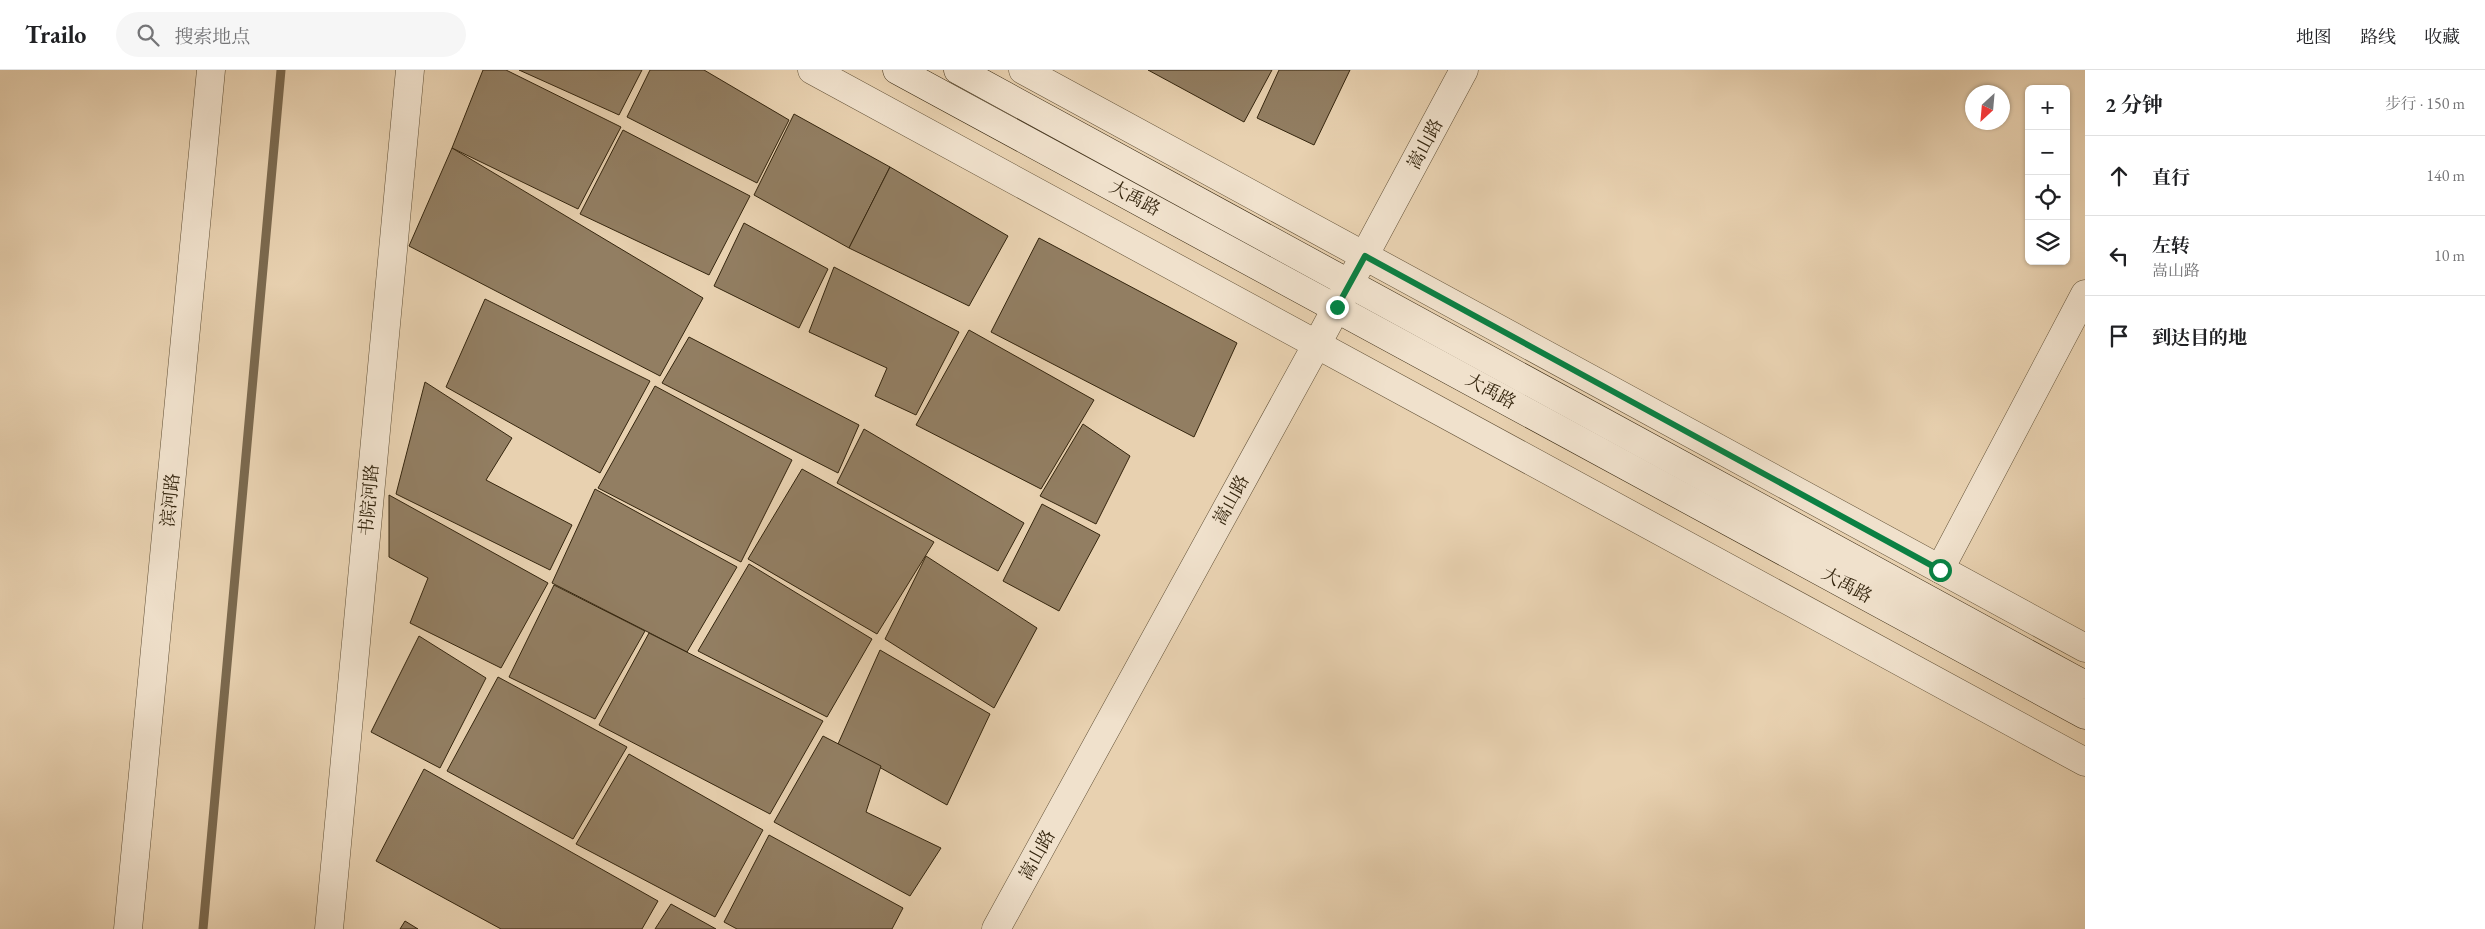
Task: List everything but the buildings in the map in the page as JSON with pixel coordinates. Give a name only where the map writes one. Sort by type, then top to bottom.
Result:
[{"type":"street","name":"滨河路","points":[[128,929],[211,70]]},
{"type":"street","name":"书院河路","points":[[329,929],[410,70]]},
{"type":"street","points":[[812,70],[2085,762]]},
{"type":"street","name":"大禹路","points":[[897,70],[1343,296],[2085,685]]},
{"type":"street","name":"大禹路","points":[[958,70],[1343,296],[2085,714]]},
{"type":"street","points":[[1023,70],[2085,648]]},
{"type":"street","name":"嵩山路","points":[[996,929],[1365,256],[1464,70]]},
{"type":"street","points":[[1940,570],[2085,294]]},
{"type":"waterway","points":[[203,929],[281,70]]},
{"type":"route","points":[[1337,307],[1365,256],[1940,570]]}]
